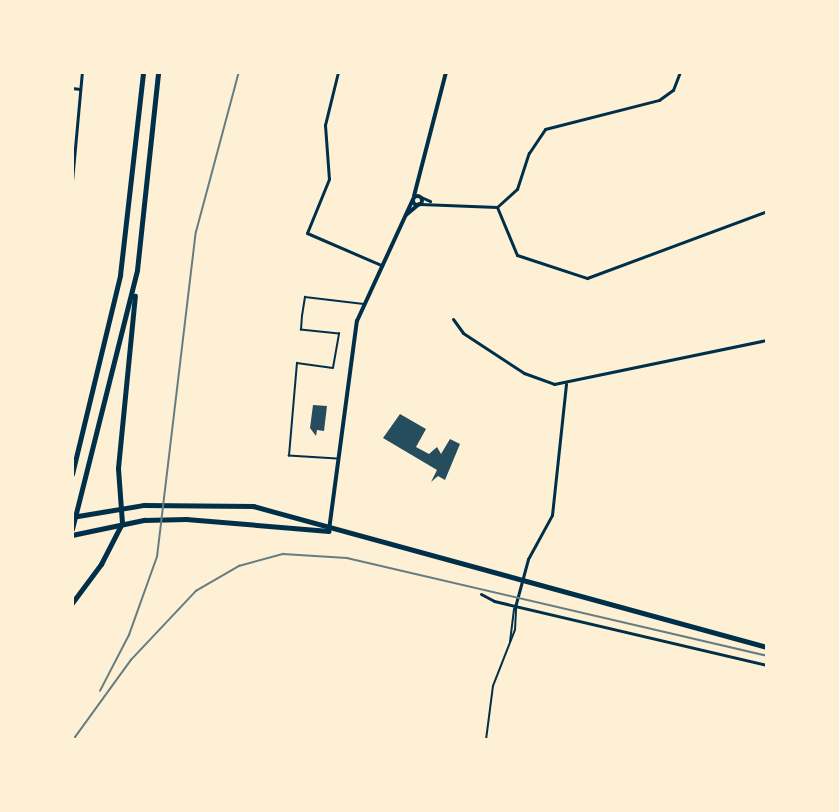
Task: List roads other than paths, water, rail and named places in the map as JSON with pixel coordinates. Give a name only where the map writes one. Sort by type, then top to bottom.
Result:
[{"type":"highway","points":[[72,474],[120,275],[143,72]]},
{"type":"highway","points":[[72,603],[101,564],[122,524],[118,460],[158,72]]},
{"type":"highway","points":[[72,529],[137,270]]},
{"type":"highway","points":[[72,517],[144,505],[253,506],[304,518],[328,530]]},
{"type":"highway","points":[[72,535],[144,520],[186,519],[328,530],[767,647]]},
{"type":"street","points":[[72,181],[82,72]]},
{"type":"street","points":[[338,72],[325,125],[329,179],[307,233],[381,266]]},
{"type":"street","points":[[328,530],[339,459],[350,348],[364,304],[420,183],[446,72]]},
{"type":"street","points":[[404,218],[419,204],[431,202],[497,207],[517,189],[529,153],[545,129],[659,100],[673,90],[680,72]]},
{"type":"street","points":[[72,88],[80,89]]},
{"type":"street","points":[[419,204],[420,183]]},
{"type":"street","points":[[413,198],[420,196],[431,202]]},
{"type":"street","points":[[413,198],[419,204]]},
{"type":"street","points":[[497,207],[515,254],[587,278],[767,211]]},
{"type":"street","points":[[453,319],[463,333],[533,378],[566,384],[767,340]]},
{"type":"street","points":[[515,607],[520,581],[552,515],[566,384]]},
{"type":"street","points":[[481,594],[515,607],[767,665]]},
{"type":"lane","points":[[339,459],[289,456],[297,363],[333,368],[339,334],[301,330],[305,297],[364,304]]},
{"type":"lane","points":[[511,643],[515,607]]},
{"type":"lane","points":[[486,740],[493,686],[511,643],[515,607]]},
{"type":"railway","points":[[100,691],[129,635],[157,557],[196,232],[239,72]]},
{"type":"railway","points":[[73,740],[131,660],[196,591],[239,566],[283,554],[347,558],[767,656]]}]
